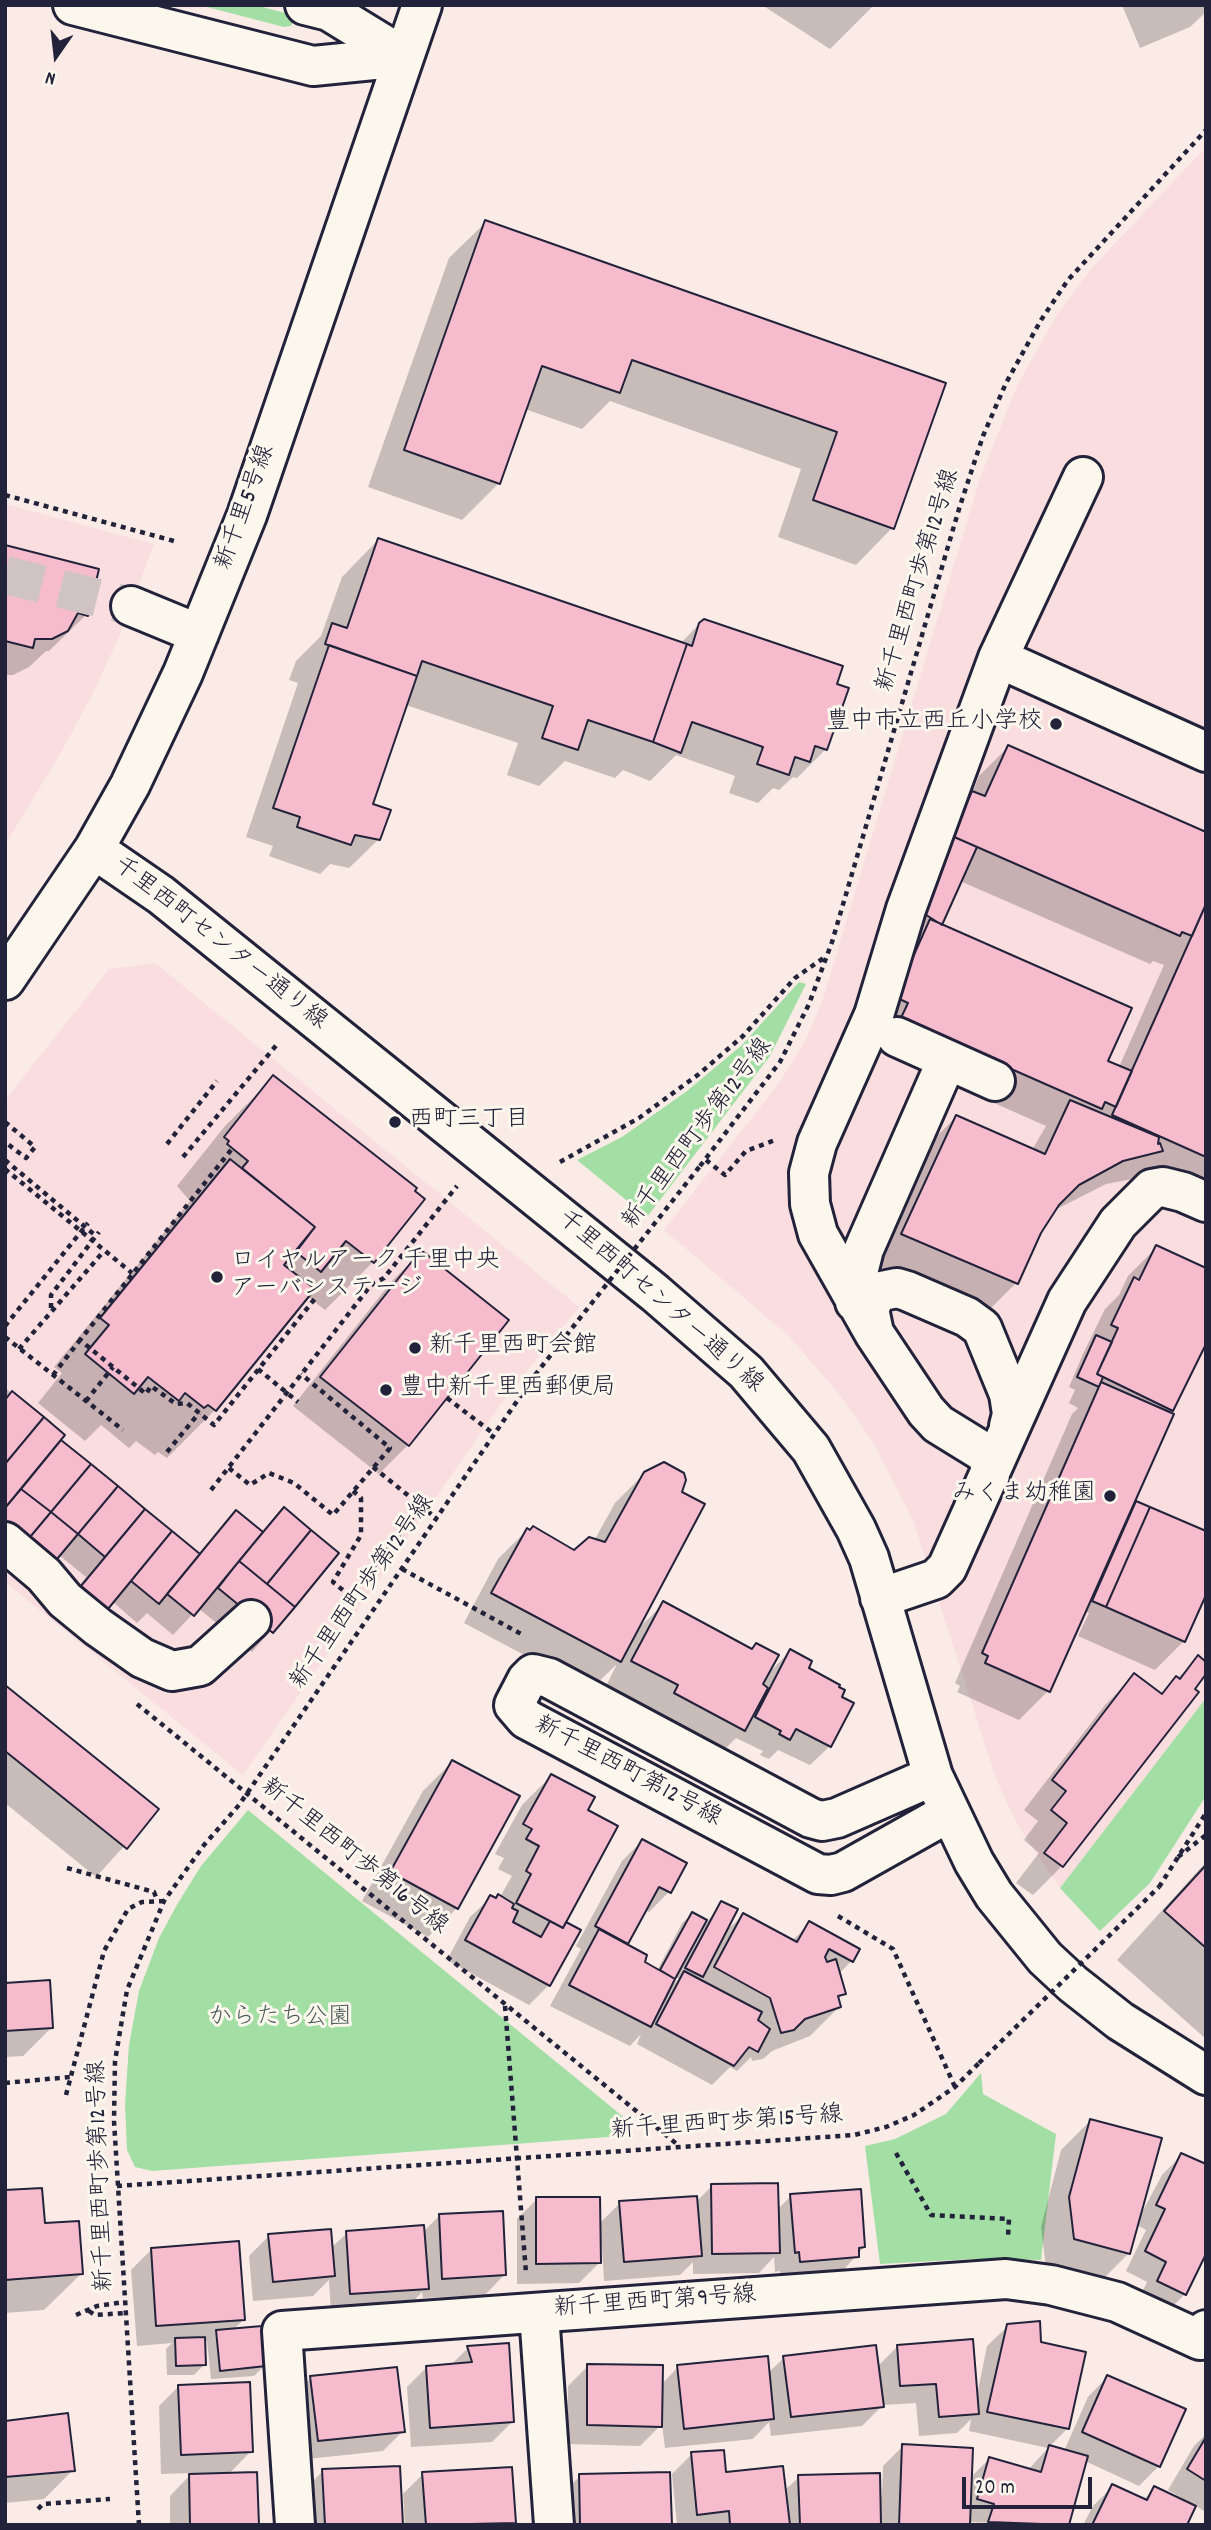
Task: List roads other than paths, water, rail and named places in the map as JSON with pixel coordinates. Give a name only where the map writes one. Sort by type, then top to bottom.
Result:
[{"type":"street","points":[[74,5],[313,66],[404,57]]},
{"type":"street","points":[[305,5],[329,11],[404,57]]},
{"type":"street","name":"新千里5号線","points":[[5,980],[94,849],[130,785],[199,634],[247,515],[422,5]]},
{"type":"street","points":[[990,1475],[990,1463],[985,1453],[938,1424],[926,1411],[865,1318],[818,1234],[810,1204],[809,1173],[830,1111],[874,1015],[906,909],[998,658],[1083,477]]},
{"type":"street","points":[[131,606],[199,634]]},
{"type":"street","points":[[998,658],[1206,751]]},
{"type":"street","name":"千里西町センター通り線","points":[[94,849],[161,895],[655,1293],[746,1372],[811,1448],[856,1529],[880,1598],[933,1776],[948,1813],[994,1895],[1045,1958],[1119,2021],[1206,2075]]},
{"type":"street","points":[[897,1037],[995,1081]]},
{"type":"street","points":[[865,1318],[855,1285],[864,1249],[947,1060]]},
{"type":"street","points":[[880,1598],[936,1579],[947,1568],[1067,1301],[1118,1223],[1152,1189],[1163,1187],[1184,1192],[1206,1202]]},
{"type":"street","points":[[865,1318],[877,1292],[885,1289],[907,1291],[967,1317],[982,1328],[1006,1383],[1012,1413],[1006,1438]]},
{"type":"street","points":[[5,1542],[44,1575],[65,1600],[98,1627],[142,1658],[172,1671],[200,1666],[251,1620]]},
{"type":"street","name":"新千里西町第12号線","points":[[933,1776],[837,1818],[822,1821],[549,1678],[533,1674],[514,1705],[526,1719],[818,1874],[843,1872],[948,1813]]},
{"type":"street","name":"新千里西町第9号線","points":[[295,2525],[282,2331],[1006,2280],[1073,2290],[1117,2302],[1204,2338]]},
{"type":"street","points":[[539,2313],[554,2525]]},
{"type":"tunnel","points":[[5,575],[131,606]]},
{"type":"place","name":"豊中市立西丘小学校","points":[[1056,724]]},
{"type":"place","name":"西町三丁目","points":[[395,1122]]},
{"type":"place","name":"ロイヤルアーク 千里中央 アーバンステージ","points":[[217,1277]]},
{"type":"place","name":"新千里西町会館","points":[[415,1348]]},
{"type":"place","name":"豊中新千里西郵便局","points":[[386,1390]]},
{"type":"place","name":"みくま幼稚園","points":[[1110,1496]]},
{"type":"park label","name":"からたち公園","points":[[280,2020]]}]
